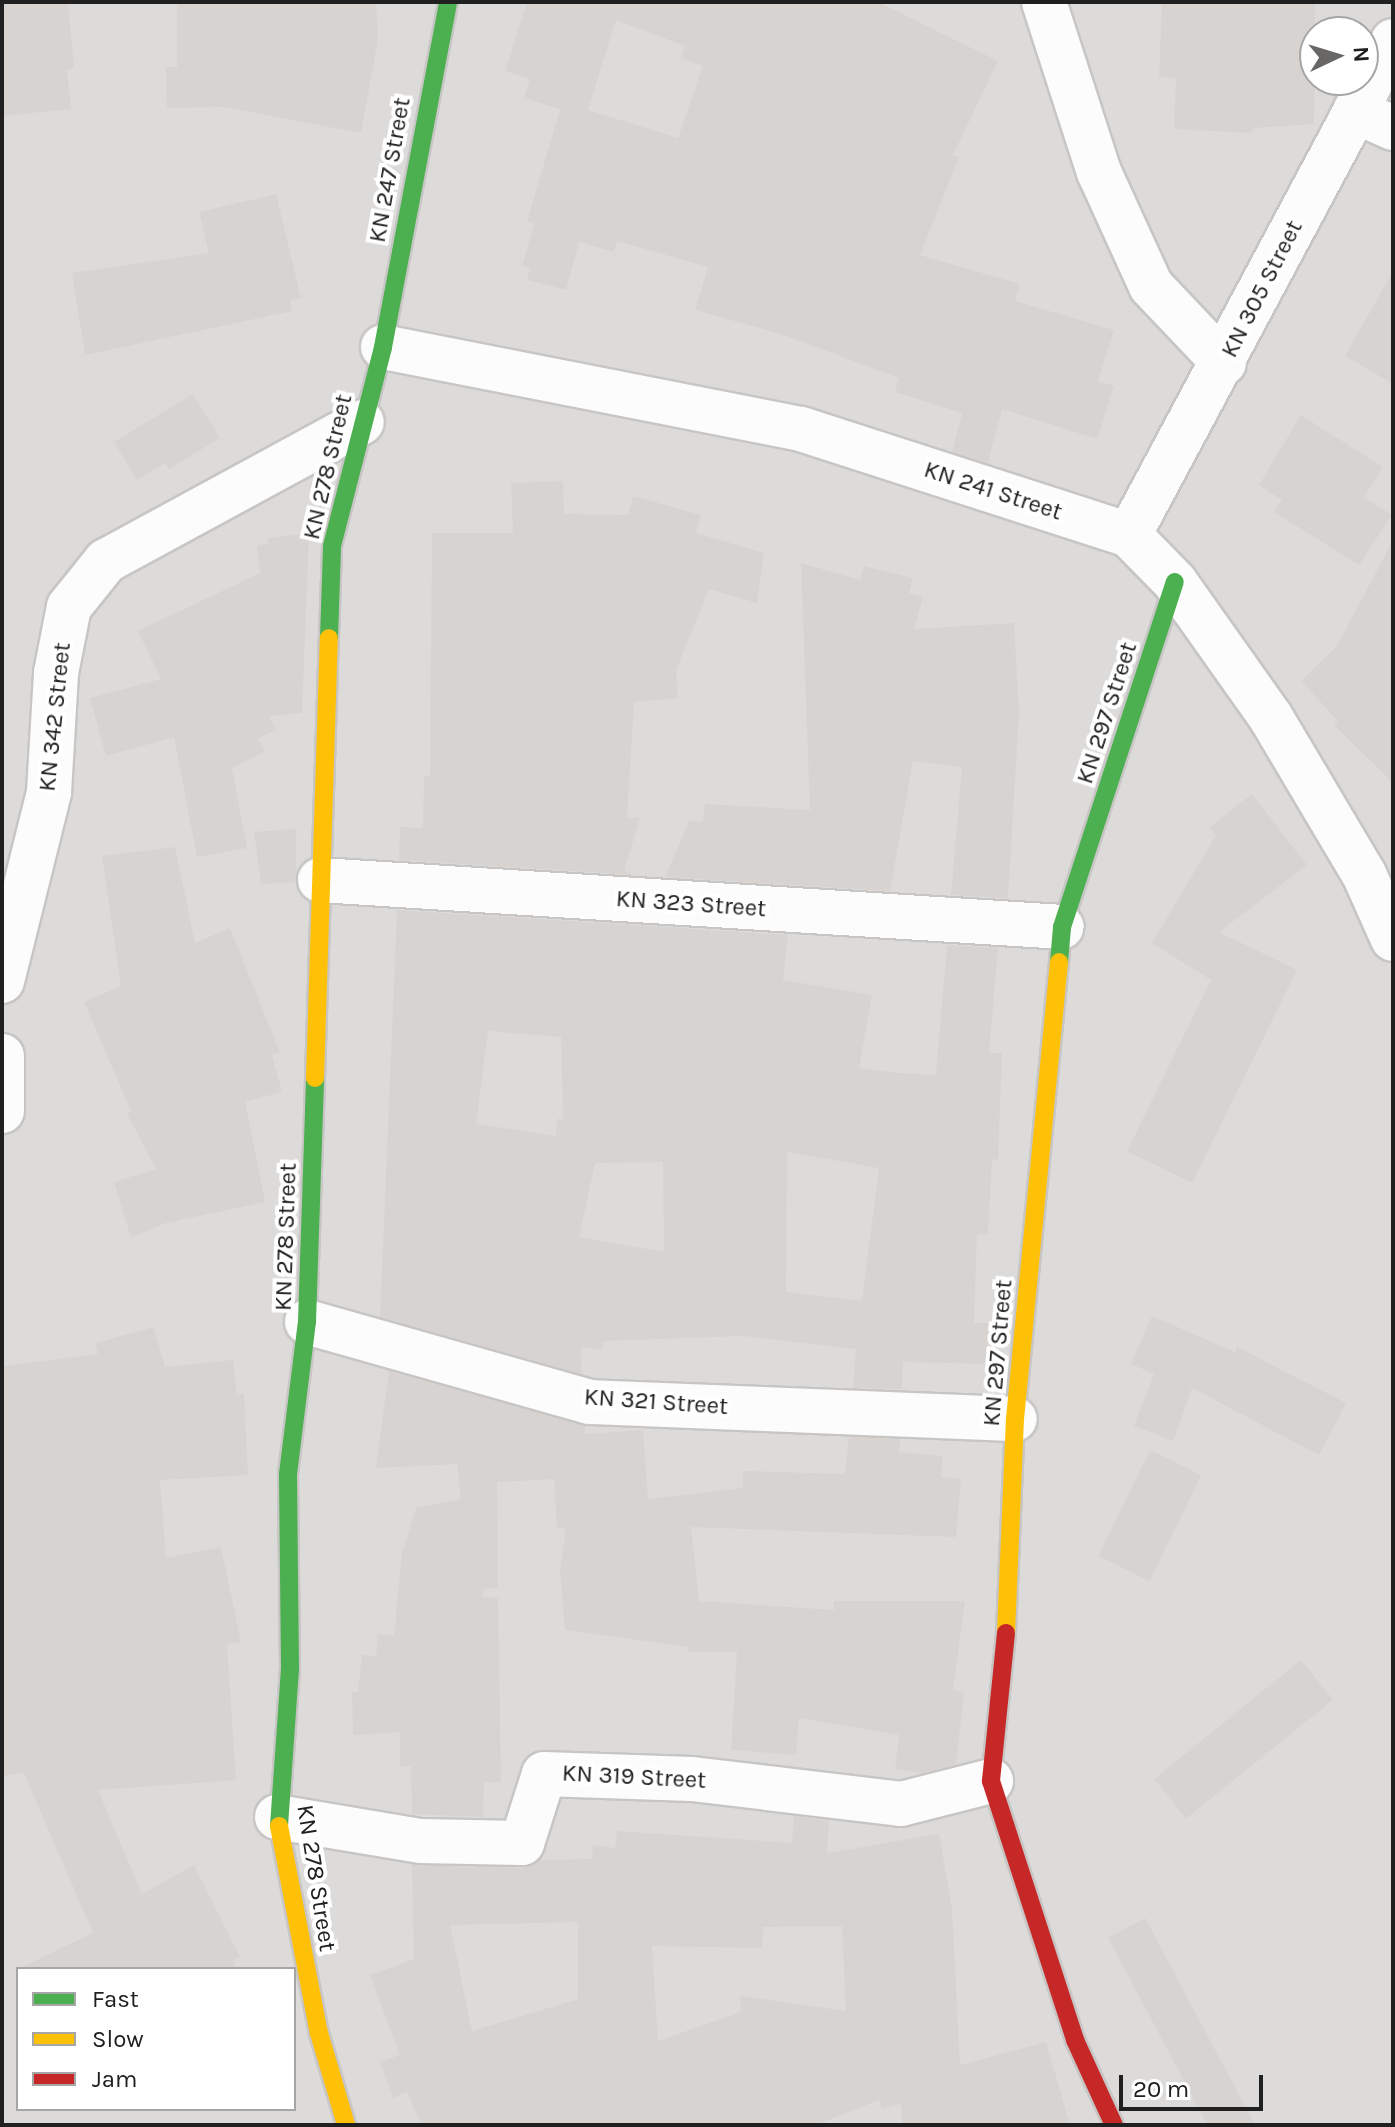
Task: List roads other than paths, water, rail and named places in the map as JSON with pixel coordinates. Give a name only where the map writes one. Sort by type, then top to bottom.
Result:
[{"type":"street","name":"KN 247 Street","points":[[383,347],[448,2]]},
{"type":"street","points":[[1044,2],[1099,172],[1151,286],[1224,363]]},
{"type":"street","name":"KN 305 Street","points":[[1129,535],[1224,363],[1374,120],[1393,41]]},
{"type":"street","name":"KN 278 Street","points":[[346,2125],[319,2033],[277,1817],[290,1668],[288,1474],[307,1322],[332,546],[383,347]]},
{"type":"street","name":"KN 241 Street","points":[[383,347],[801,429],[1129,535],[1175,582],[1270,716],[1364,874],[1393,939]]},
{"type":"street","name":"KN 342 Street","points":[[2,981],[49,792],[56,673],[69,607],[106,561],[362,422]]},
{"type":"street","name":"KN 297 Street","points":[[1114,2125],[1075,2040],[991,1781],[1009,1609],[1015,1419],[1062,927],[1175,582]]},
{"type":"street","name":"KN 323 Street","points":[[320,880],[1062,927]]},
{"type":"street","points":[[2,1056],[2,1111]]},
{"type":"street","name":"KN 321 Street","points":[[307,1322],[590,1402],[1015,1419]]},
{"type":"street","name":"KN 319 Street","points":[[277,1817],[421,1841],[522,1843],[544,1774],[692,1779],[901,1804],[991,1781]]}]
